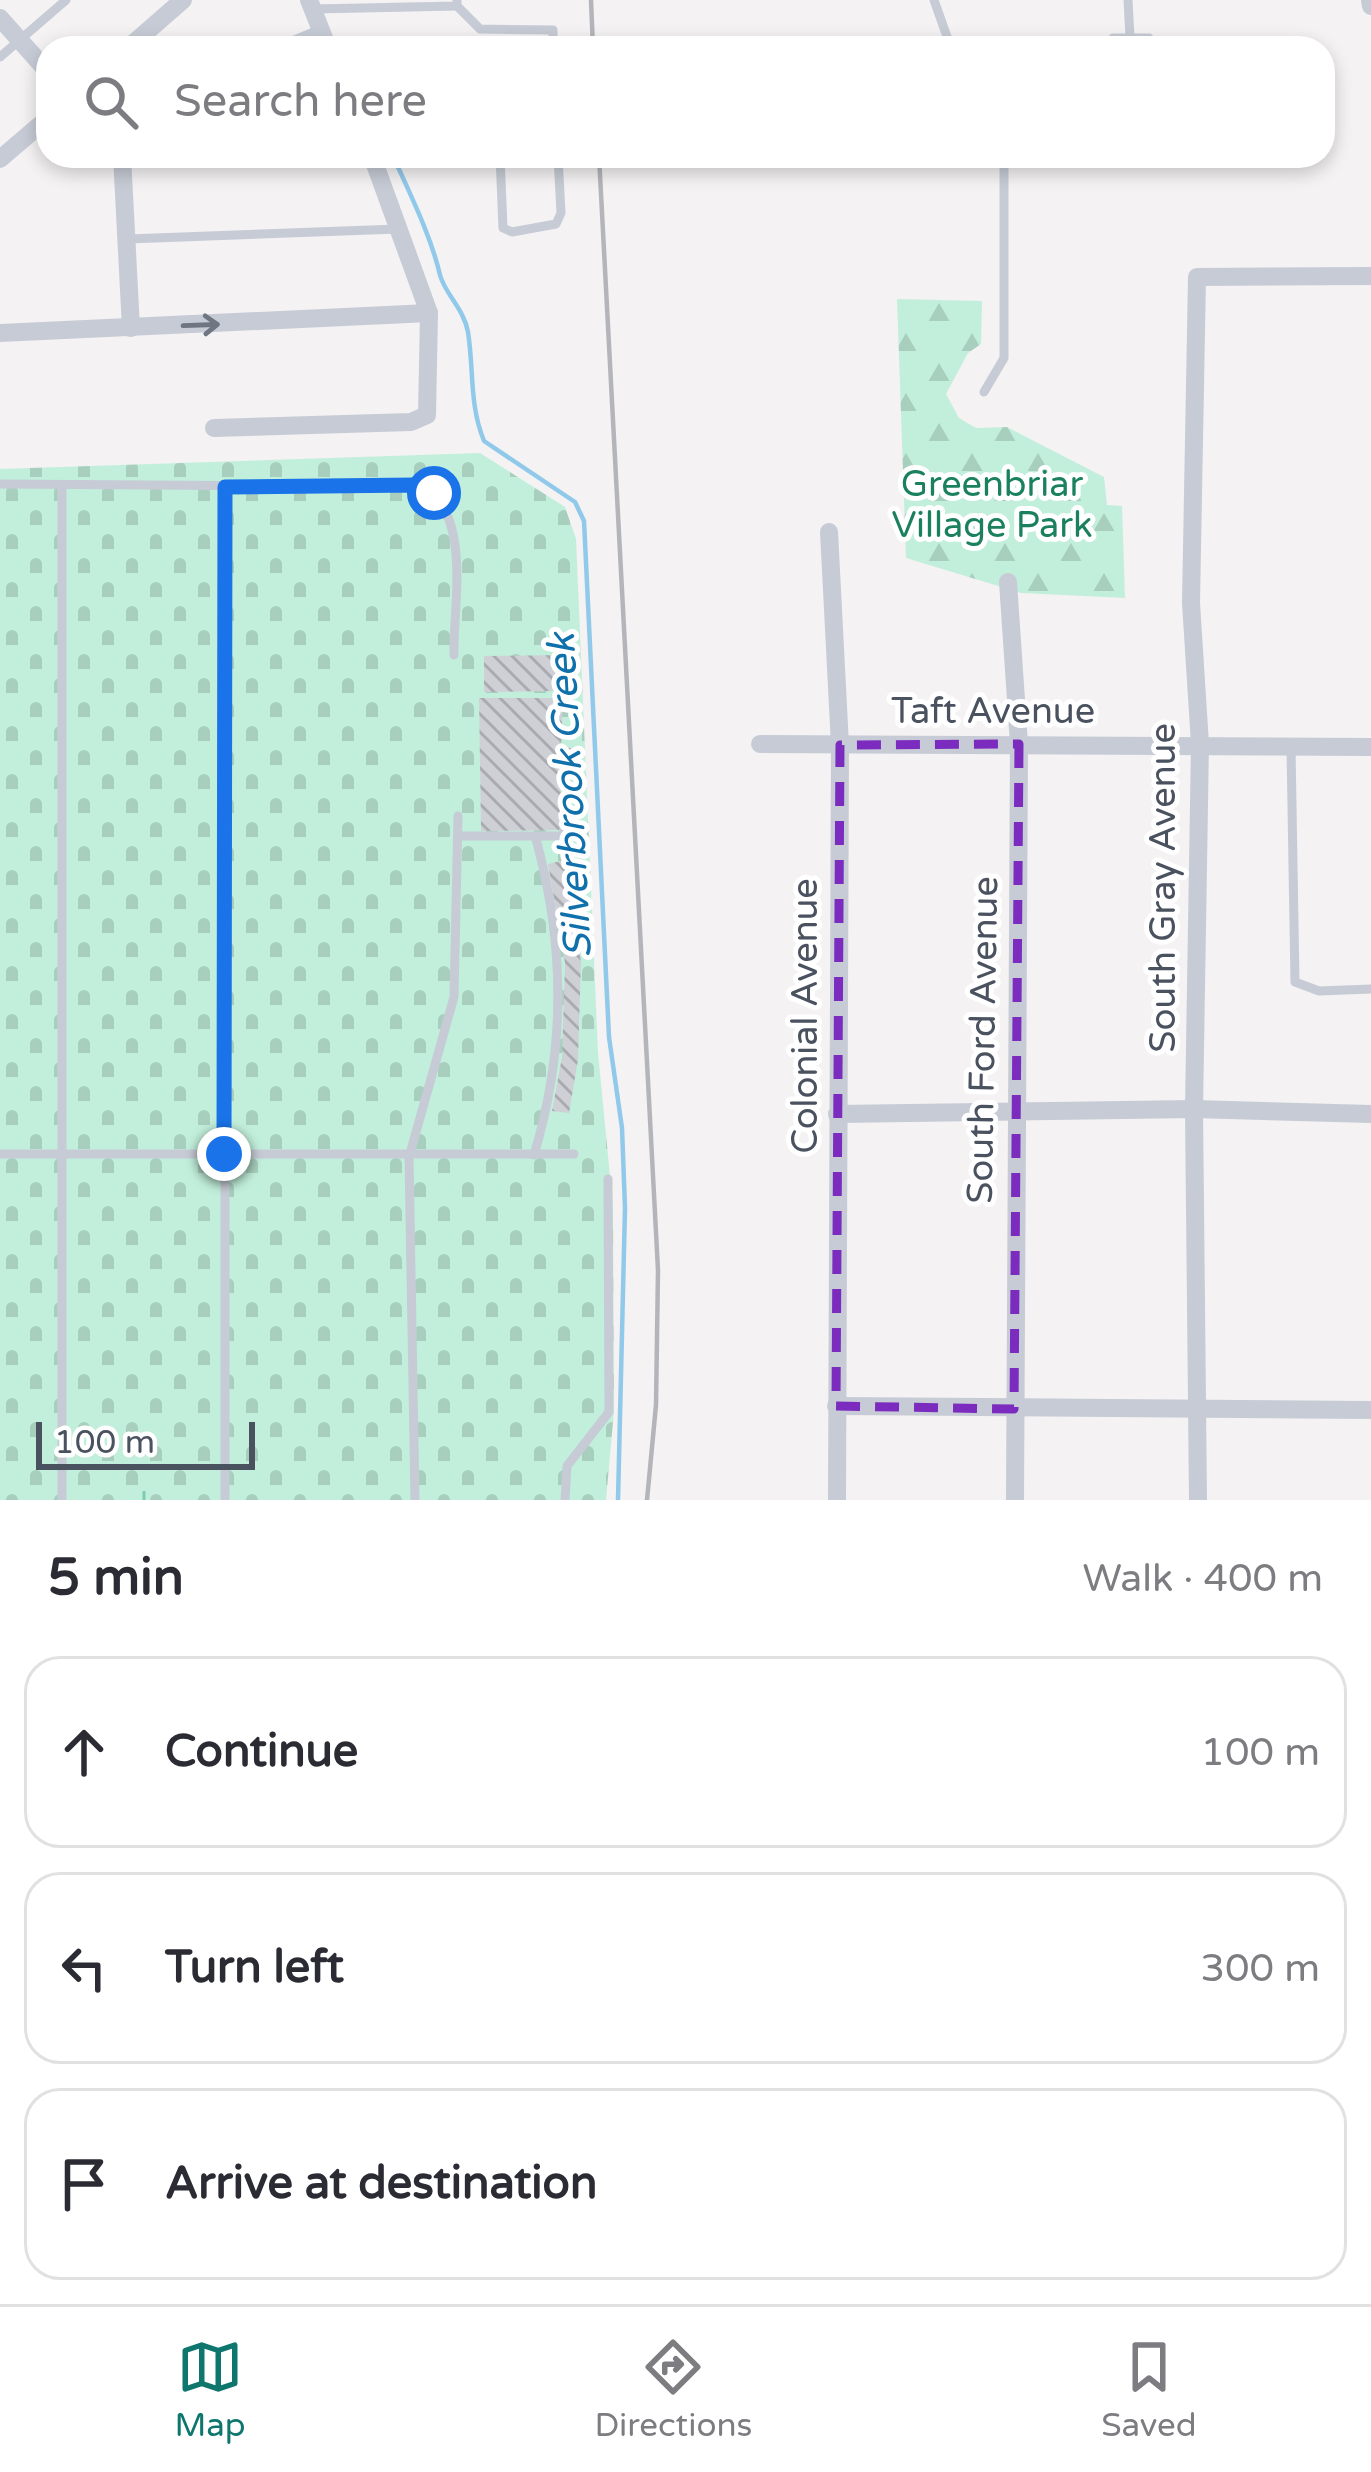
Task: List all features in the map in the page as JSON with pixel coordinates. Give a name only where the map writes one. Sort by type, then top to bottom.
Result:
[{"type":"street","points":[[142,36],[183,0]]},
{"type":"street","points":[[311,4],[324,36]]},
{"type":"street","points":[[1,22],[36,59]]},
{"type":"street","points":[[0,160],[36,128]]},
{"type":"street","points":[[123,168],[130,328]]},
{"type":"street","points":[[214,428],[423,419],[431,405],[429,313],[376,168]]},
{"type":"street","name":"South Gray Avenue","points":[[1198,1500],[1194,1109],[1200,744],[1191,604],[1197,277],[1371,276]]},
{"type":"street","points":[[0,333],[429,313]]},
{"type":"street","name":"Colonial Avenue","points":[[829,532],[840,745],[837,1500]]},
{"type":"street","name":"South Ford Avenue","points":[[1009,582],[1019,744],[1013,1113],[1015,1500]]},
{"type":"street","name":"Taft Avenue","points":[[760,745],[1371,747]]},
{"type":"street","points":[[837,1114],[1194,1109],[1371,1114]]},
{"type":"street","points":[[836,1406],[1371,1410]]},
{"type":"lane","points":[[0,57],[66,0]]},
{"type":"lane","points":[[934,0],[947,36]]},
{"type":"lane","points":[[1128,0],[1130,36]]},
{"type":"lane","points":[[311,4],[457,3],[480,29],[553,30],[553,36]]},
{"type":"lane","points":[[500,168],[503,228],[512,232],[556,224],[561,213],[559,168]]},
{"type":"lane","points":[[985,392],[1004,358],[1004,168]]},
{"type":"lane","points":[[126,239],[398,229]]},
{"type":"lane","points":[[0,484],[415,485],[434,493],[449,514],[454,656]]},
{"type":"lane","points":[[62,484],[62,1500]]},
{"type":"lane","points":[[225,487],[225,1500]]},
{"type":"lane","points":[[1291,746],[1293,976],[1310,989],[1371,988]]},
{"type":"lane","points":[[458,836],[536,838],[566,833],[569,785]]},
{"type":"lane","points":[[415,1500],[410,1157],[454,997],[458,816]]},
{"type":"lane","points":[[534,1154],[554,1071],[560,999],[556,929],[536,838]]},
{"type":"lane","points":[[0,1154],[574,1154]]},
{"type":"lane","points":[[565,1500],[567,1466],[609,1412],[608,1179]]},
{"type":"path","points":[[143,1500],[144,1484]]},
{"type":"highlighted area","points":[[1019,744],[1014,1409],[836,1406],[840,745]]},
{"type":"green space","name":"Greenbriar Village Park","points":[[897,299],[982,301],[981,344],[968,353],[946,394],[959,418],[976,428],[1007,427],[1104,477],[1107,505],[1122,506],[1125,598],[1021,593],[906,558]]},
{"type":"green space","points":[[480,453],[565,507],[576,539],[598,1053],[613,1207],[614,1411],[606,1500],[0,1500],[0,469]]},
{"type":"building","points":[[565,655],[561,748],[574,748],[575,773],[561,773],[560,830],[481,831],[479,698],[554,698],[554,691],[484,692],[484,656]]},
{"type":"building","points":[[565,860],[581,962],[578,1060],[569,1113],[552,1111],[562,1057],[565,963],[548,864]]},
{"type":"waterway","name":"Silverbrook Creek","points":[[398,168],[426,230],[442,282],[466,324],[474,400],[484,441],[575,502],[584,521],[609,1037],[622,1128],[625,1208],[618,1500]]},
{"type":"railway","points":[[591,0],[592,36]]},
{"type":"railway","points":[[600,168],[658,1270],[656,1405],[647,1500]]},
{"type":"route","points":[[224,1154],[225,487],[415,485],[434,493]]}]
